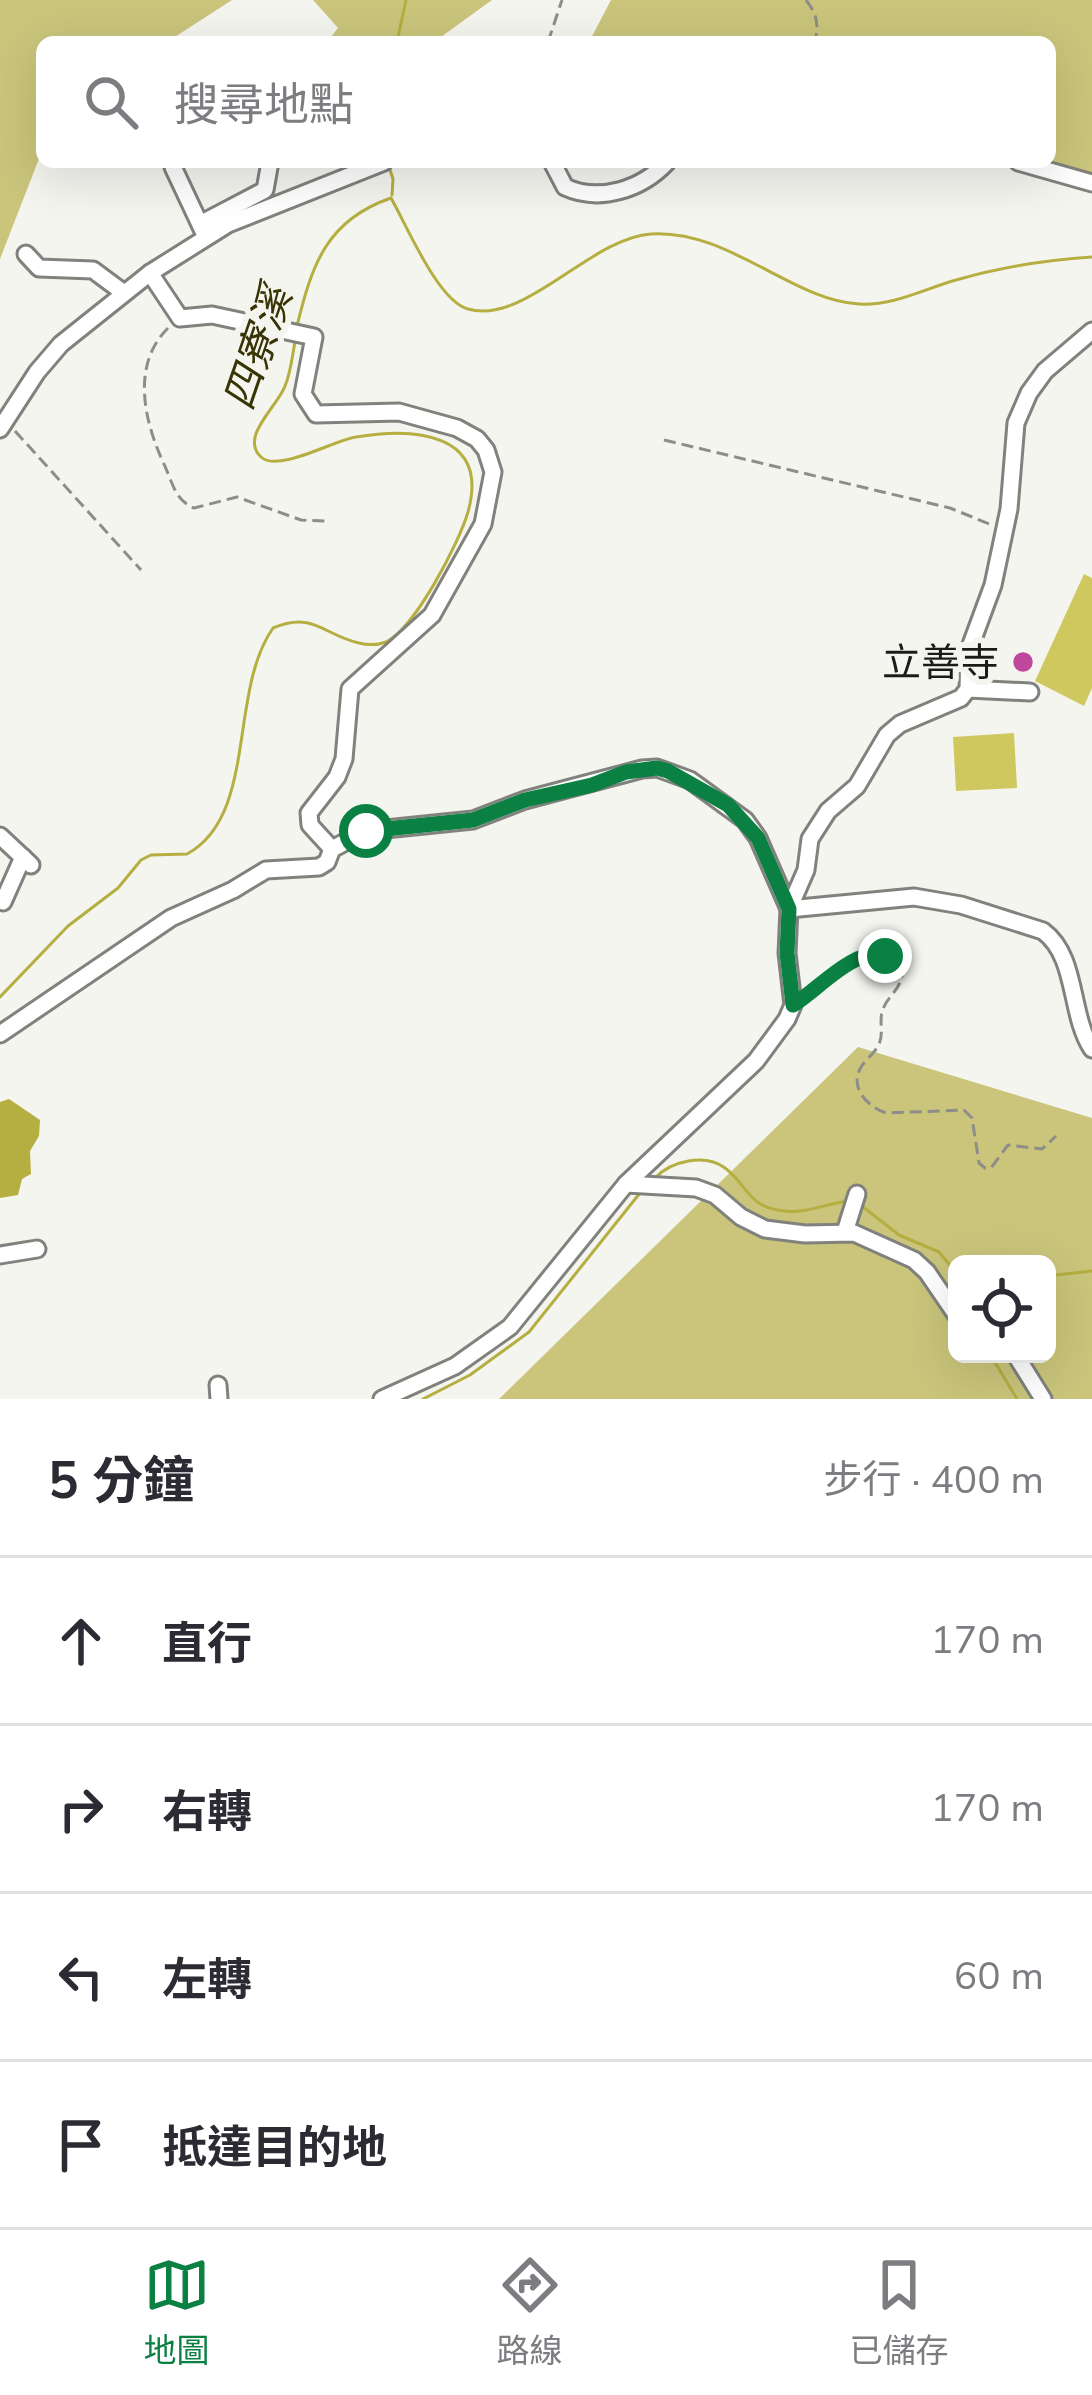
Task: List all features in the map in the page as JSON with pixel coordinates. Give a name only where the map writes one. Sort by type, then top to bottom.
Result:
[{"type":"street","points":[[172,168],[203,230]]},
{"type":"street","points":[[3,425],[49,358],[203,230],[266,190],[269,168]]},
{"type":"street","points":[[203,230],[369,168]]},
{"type":"street","points":[[555,168],[566,187],[594,195],[611,194],[646,180],[660,168]]},
{"type":"street","points":[[1039,168],[1092,183]]},
{"type":"street","points":[[26,254],[39,268],[93,270],[124,293]]},
{"type":"street","points":[[151,273],[180,318],[212,315],[314,337],[303,394],[316,414],[399,412],[457,428],[477,439],[493,472],[483,524],[432,615],[350,689],[344,759],[309,813],[310,825],[332,849]]},
{"type":"street","points":[[382,1399],[455,1366],[510,1327],[626,1184],[756,1061],[793,1005],[787,953],[789,909],[806,870],[810,839],[828,811],[857,786],[887,735],[900,724],[961,698],[968,689],[969,650],[993,585],[1004,531],[1016,423],[1045,371],[1092,331]]},
{"type":"street","points":[[968,689],[1030,692]]},
{"type":"street","points":[[0,1034],[171,917],[266,870],[319,867],[332,849],[366,831],[473,820],[525,800],[657,768],[690,780],[745,820],[758,838],[789,909]]},
{"type":"street","points":[[0,836],[27,861],[3,902]]},
{"type":"street","points":[[789,909],[914,898],[961,905],[1043,931],[1062,954],[1077,1019],[1092,1049]]},
{"type":"street","points":[[626,1184],[696,1188],[715,1195],[765,1229],[845,1232],[914,1260],[948,1303]]},
{"type":"street","points":[[845,1232],[856,1193]]},
{"type":"street","points":[[0,1255],[37,1249]]},
{"type":"street","points":[[1021,1363],[1043,1399]]},
{"type":"path","points":[[550,36],[562,0]]},
{"type":"path","points":[[806,0],[816,12],[815,36]]},
{"type":"path","points":[[180,318],[153,346],[145,409],[150,436],[178,497],[194,508],[237,497],[301,520],[326,521]]},
{"type":"path","points":[[3,425],[141,570]]},
{"type":"path","points":[[664,440],[950,508],[1004,531]]},
{"type":"path","points":[[793,1005],[860,956],[874,952],[885,956],[902,976],[900,986],[880,1012],[880,1043],[858,1071],[862,1096],[874,1109],[886,1113],[964,1110],[972,1118],[985,1168],[991,1168],[1007,1145],[1042,1149],[1056,1136]]},
{"type":"shaded area","points":[[0,0],[232,0],[176,36],[36,36],[36,166],[0,259]]},
{"type":"shaded area","points":[[313,0],[492,0],[442,36],[332,36],[338,28]]},
{"type":"shaded area","points":[[611,0],[1092,0],[1092,176],[1069,174],[1056,164],[1056,36],[592,36]]},
{"type":"shaded area","points":[[858,1047],[1092,1118],[1092,1399],[499,1399]]},
{"type":"shaded area","points":[[9,1099],[40,1120],[39,1136],[30,1151],[31,1174],[22,1179],[18,1195],[0,1198],[0,1102]]},
{"type":"building","name":"立善寺","points":[[1084,574],[1092,578],[1092,688],[1084,706],[1035,681]]},
{"type":"building","name":"立善寺","points":[[1014,733],[1017,788],[956,791],[953,737]]},
{"type":"waterway","points":[[398,36],[406,0]]},
{"type":"waterway","points":[[389,168],[392,195]]},
{"type":"waterway","name":"四寮溪","points":[[297,326],[316,264],[337,232],[369,207],[391,198],[446,292],[468,309],[490,311],[535,293],[605,250],[651,234],[706,242],[809,291],[859,304],[896,300],[1007,268],[1092,257]]},
{"type":"waterway","name":"四寮溪","points":[[0,997],[68,926],[118,888],[141,860],[151,855],[187,854],[209,836],[234,782],[251,685],[259,654],[273,628],[309,623],[359,643],[386,642],[422,603],[455,543],[472,486],[468,466],[458,451],[442,441],[379,434],[346,439],[280,461],[261,457],[254,440],[285,386],[295,342]]},
{"type":"waterway","points":[[655,1178],[679,1163],[708,1161],[725,1168],[755,1200],[772,1209],[800,1211],[849,1201]]},
{"type":"waterway","points":[[423,1399],[470,1375],[529,1332],[640,1193]]},
{"type":"waterway","points":[[858,1203],[899,1235],[939,1252],[948,1263]]},
{"type":"waterway","points":[[1056,1275],[1092,1271]]},
{"type":"waterway","points":[[995,1363],[1017,1399]]},
{"type":"place","name":"立善寺","points":[[1023,662]]},
{"type":"route","points":[[366,831],[473,820],[525,800],[657,768],[690,780],[728,805],[758,838],[789,909],[787,953],[793,1005],[860,956],[874,952],[885,956]]}]
